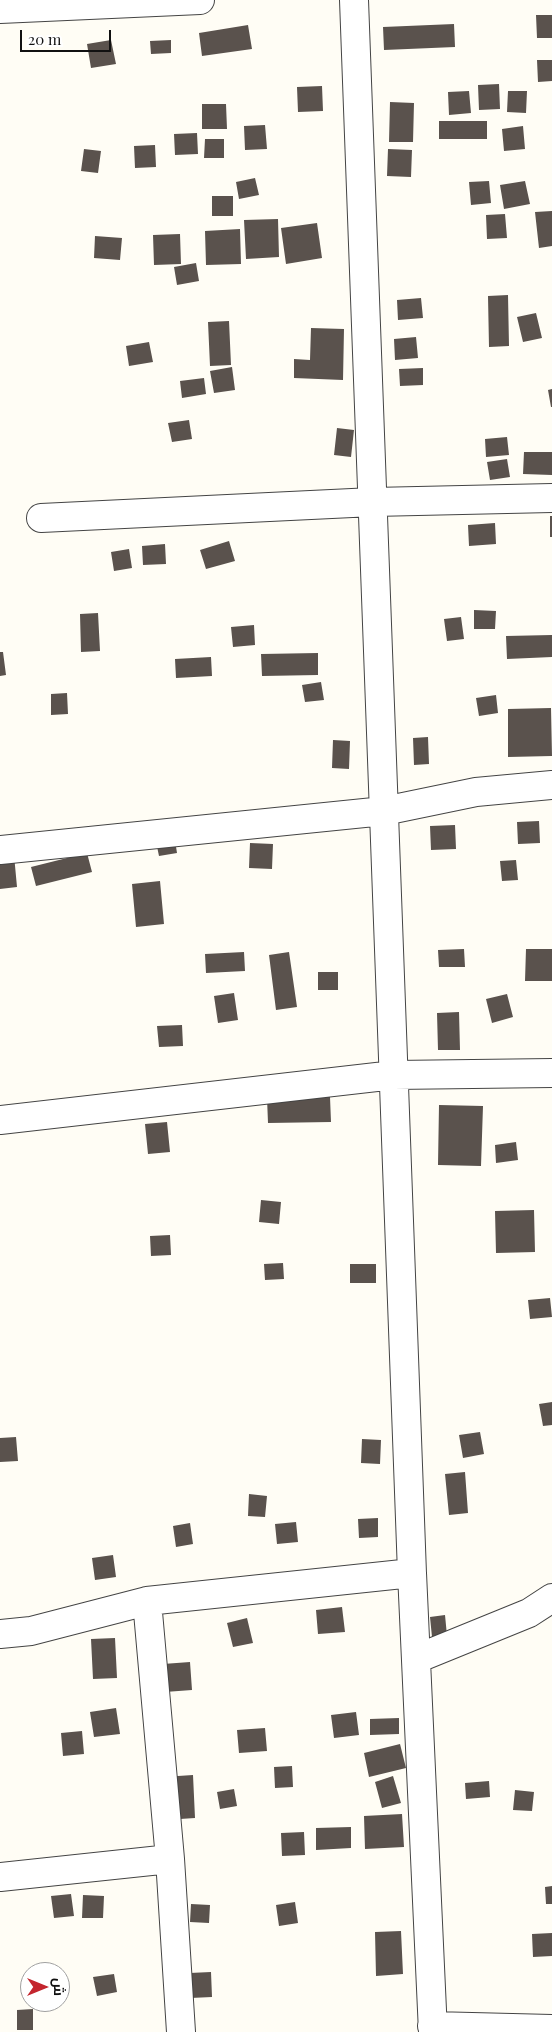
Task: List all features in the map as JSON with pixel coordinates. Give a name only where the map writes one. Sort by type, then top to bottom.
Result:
[{"type":"street","points":[[0,9],[200,0]]},
{"type":"street","points":[[354,0],[412,1573],[432,2029],[552,2029]]},
{"type":"street","points":[[41,518],[373,502],[552,498]]},
{"type":"street","points":[[0,850],[384,811],[476,792],[552,785]]},
{"type":"street","points":[[0,1120],[394,1075],[552,1072]]},
{"type":"street","points":[[0,1634],[32,1630],[147,1601],[412,1573]]},
{"type":"street","points":[[416,1659],[529,1613],[552,1598]]},
{"type":"street","points":[[147,1601],[170,1859],[181,2032]]},
{"type":"street","points":[[0,1877],[170,1859]]},
{"type":"building","points":[[536,15],[552,15],[552,38],[537,38]]},
{"type":"building","points":[[454,24],[455,47],[384,50],[383,27]]},
{"type":"building","points":[[248,25],[252,49],[202,56],[199,33]]},
{"type":"building","points":[[111,40],[116,64],[91,68],[87,44]]},
{"type":"building","points":[[171,40],[171,53],[151,54],[150,41]]},
{"type":"building","points":[[537,60],[552,60],[552,81],[538,82]]},
{"type":"building","points":[[499,84],[500,109],[479,110],[478,85]]},
{"type":"building","points":[[322,86],[323,111],[298,112],[297,87]]},
{"type":"building","points":[[469,91],[471,113],[449,115],[448,92]]},
{"type":"building","points":[[508,91],[527,91],[526,113],[507,112]]},
{"type":"building","points":[[390,102],[414,103],[413,142],[389,142]]},
{"type":"building","points":[[202,104],[226,104],[227,129],[202,129]]},
{"type":"building","points":[[439,121],[487,121],[487,139],[439,139]]},
{"type":"building","points":[[265,125],[267,149],[245,150],[244,126]]},
{"type":"building","points":[[523,126],[525,149],[504,151],[502,129]]},
{"type":"building","points":[[197,133],[198,154],[175,155],[174,134]]},
{"type":"building","points":[[205,139],[224,139],[224,158],[204,158]]},
{"type":"building","points":[[155,145],[156,167],[135,168],[134,146]]},
{"type":"building","points":[[84,149],[101,151],[98,173],[81,171]]},
{"type":"building","points":[[388,149],[412,150],[411,177],[387,176]]},
{"type":"building","points":[[255,178],[259,195],[239,199],[236,182]]},
{"type":"building","points":[[489,181],[491,203],[471,205],[469,182]]},
{"type":"building","points":[[525,181],[530,204],[504,209],[500,185]]},
{"type":"building","points":[[212,196],[233,196],[233,216],[212,216]]},
{"type":"building","points":[[552,211],[552,246],[539,248],[535,212]]},
{"type":"building","points":[[505,214],[507,238],[487,239],[486,215]]},
{"type":"building","points":[[278,219],[279,257],[246,259],[244,220]]},
{"type":"building","points":[[317,223],[322,258],[286,264],[281,228]]},
{"type":"building","points":[[240,229],[241,264],[206,265],[205,231]]},
{"type":"building","points":[[180,234],[181,264],[154,265],[153,235]]},
{"type":"building","points":[[95,236],[122,238],[120,260],[94,258]]},
{"type":"building","points":[[196,263],[199,281],[177,285],[174,267]]},
{"type":"building","points":[[508,295],[509,346],[489,347],[488,296]]},
{"type":"building","points":[[421,298],[423,318],[398,320],[397,300]]},
{"type":"building","points":[[536,313],[542,338],[523,342],[517,317]]},
{"type":"building","points":[[229,321],[231,365],[210,366],[208,322]]},
{"type":"building","points":[[311,328],[344,329],[343,380],[294,378],[294,359],[310,360]]},
{"type":"building","points":[[416,337],[418,358],[395,360],[394,339]]},
{"type":"building","points":[[149,342],[153,362],[129,366],[126,346]]},
{"type":"building","points":[[232,367],[235,390],[214,393],[210,371]]},
{"type":"building","points":[[423,368],[423,385],[400,386],[399,369]]},
{"type":"building","points":[[204,378],[206,394],[182,398],[180,381]]},
{"type":"building","points":[[552,389],[552,407],[551,407],[548,390]]},
{"type":"building","points":[[189,420],[192,439],[172,442],[168,423]]},
{"type":"building","points":[[337,428],[354,430],[351,457],[334,455]]},
{"type":"building","points":[[507,437],[509,455],[486,457],[485,439]]},
{"type":"building","points":[[524,452],[552,452],[552,475],[523,474]]},
{"type":"building","points":[[507,459],[510,477],[490,480],[487,462]]},
{"type":"building","points":[[550,516],[552,516],[552,537],[550,537]]},
{"type":"building","points":[[495,523],[496,544],[469,546],[468,525]]},
{"type":"building","points":[[229,541],[235,561],[206,569],[200,550]]},
{"type":"building","points":[[165,544],[166,564],[143,565],[142,546]]},
{"type":"building","points":[[129,549],[132,568],[114,571],[111,552]]},
{"type":"building","points":[[474,610],[496,611],[495,629],[474,629]]},
{"type":"building","points":[[98,613],[100,651],[81,652],[80,614]]},
{"type":"building","points":[[461,617],[464,639],[447,641],[444,619]]},
{"type":"building","points":[[254,625],[255,645],[233,647],[231,627]]},
{"type":"building","points":[[552,635],[552,657],[507,659],[506,636]]},
{"type":"building","points":[[0,652],[3,652],[6,675],[0,676]]},
{"type":"building","points":[[318,653],[318,675],[262,676],[261,654]]},
{"type":"building","points":[[211,657],[212,676],[176,678],[175,659]]},
{"type":"building","points":[[321,682],[324,700],[305,702],[302,685]]},
{"type":"building","points":[[67,693],[68,714],[51,715],[51,694]]},
{"type":"building","points":[[496,695],[498,713],[479,716],[476,698]]},
{"type":"building","points":[[551,708],[552,756],[508,757],[508,709]]},
{"type":"building","points":[[428,737],[429,764],[414,765],[413,738]]},
{"type":"building","points":[[333,740],[350,741],[349,769],[332,768]]},
{"type":"building","points":[[539,821],[540,843],[518,844],[517,822]]},
{"type":"building","points":[[455,825],[456,849],[431,850],[430,826]]},
{"type":"building","points":[[174,834],[177,853],[159,856],[155,837]]},
{"type":"building","points":[[250,843],[273,844],[272,869],[249,868]]},
{"type":"building","points":[[87,853],[92,872],[36,886],[31,867]]},
{"type":"building","points":[[14,855],[17,887],[0,889],[0,856]]},
{"type":"building","points":[[516,860],[518,880],[502,881],[500,861]]},
{"type":"building","points":[[160,881],[164,924],[136,927],[132,884]]},
{"type":"building","points":[[464,949],[465,967],[439,967],[438,950]]},
{"type":"building","points":[[526,949],[552,949],[552,981],[525,981]]},
{"type":"building","points":[[244,952],[245,971],[206,973],[205,954]]},
{"type":"building","points":[[289,952],[297,1007],[276,1010],[269,955]]},
{"type":"building","points":[[318,972],[338,972],[338,990],[318,990]]},
{"type":"building","points":[[234,993],[238,1020],[218,1023],[214,996]]},
{"type":"building","points":[[507,994],[513,1017],[492,1023],[486,999]]},
{"type":"building","points":[[459,1012],[460,1050],[438,1050],[437,1013]]},
{"type":"building","points":[[182,1025],[183,1046],[159,1047],[157,1026]]},
{"type":"building","points":[[330,1097],[331,1122],[268,1123],[267,1098]]},
{"type":"building","points":[[439,1105],[483,1106],[481,1166],[438,1165]]},
{"type":"building","points":[[167,1122],[170,1152],[148,1154],[145,1124]]},
{"type":"building","points":[[516,1142],[518,1160],[496,1163],[495,1145]]},
{"type":"building","points":[[261,1200],[281,1202],[279,1224],[259,1222]]},
{"type":"building","points":[[534,1210],[535,1252],[496,1253],[495,1211]]},
{"type":"building","points":[[170,1235],[171,1255],[151,1256],[150,1236]]},
{"type":"building","points":[[283,1263],[284,1279],[265,1280],[264,1264]]},
{"type":"building","points":[[350,1264],[376,1264],[376,1283],[350,1283]]},
{"type":"building","points":[[550,1298],[552,1317],[530,1319],[528,1300]]},
{"type":"building","points":[[552,1402],[552,1425],[543,1426],[539,1404]]},
{"type":"building","points":[[480,1432],[484,1454],[463,1458],[459,1435]]},
{"type":"building","points":[[16,1437],[18,1461],[0,1462],[0,1438]]},
{"type":"building","points":[[362,1439],[381,1440],[380,1464],[361,1463]]},
{"type":"building","points":[[465,1472],[468,1513],[449,1515],[445,1474]]},
{"type":"building","points":[[249,1494],[267,1496],[265,1517],[248,1516]]},
{"type":"building","points":[[378,1518],[378,1537],[359,1538],[358,1519]]},
{"type":"building","points":[[296,1522],[298,1542],[277,1544],[275,1524]]},
{"type":"building","points":[[190,1523],[193,1544],[176,1547],[173,1526]]},
{"type":"building","points":[[113,1555],[116,1577],[95,1580],[92,1558]]},
{"type":"building","points":[[342,1607],[345,1632],[318,1634],[316,1610]]},
{"type":"building","points":[[445,1615],[448,1646],[433,1647],[430,1617]]},
{"type":"building","points":[[247,1618],[253,1643],[233,1647],[227,1623]]},
{"type":"building","points":[[115,1638],[117,1678],[93,1679],[91,1639]]},
{"type":"building","points":[[190,1662],[192,1690],[165,1692],[163,1664]]},
{"type":"building","points":[[116,1708],[120,1734],[94,1737],[90,1712]]},
{"type":"building","points":[[356,1712],[359,1735],[334,1738],[331,1715]]},
{"type":"building","points":[[399,1718],[399,1734],[370,1735],[370,1719]]},
{"type":"building","points":[[265,1728],[267,1751],[239,1753],[237,1730]]},
{"type":"building","points":[[82,1731],[84,1754],[63,1756],[61,1733]]},
{"type":"building","points":[[400,1744],[406,1768],[369,1777],[364,1753]]},
{"type":"building","points":[[292,1766],[293,1787],[275,1788],[274,1767]]},
{"type":"building","points":[[193,1775],[195,1818],[165,1820],[163,1777]]},
{"type":"building","points":[[393,1776],[401,1803],[382,1808],[375,1782]]},
{"type":"building","points":[[489,1781],[490,1797],[466,1799],[465,1783]]},
{"type":"building","points":[[234,1789],[237,1806],[220,1809],[217,1792]]},
{"type":"building","points":[[515,1790],[534,1792],[532,1811],[513,1810]]},
{"type":"building","points":[[402,1814],[404,1847],[365,1849],[364,1816]]},
{"type":"building","points":[[351,1827],[351,1848],[316,1850],[316,1828]]},
{"type":"building","points":[[304,1832],[305,1855],[282,1856],[281,1833]]},
{"type":"building","points":[[552,1886],[552,1904],[546,1904],[545,1887]]},
{"type":"building","points":[[71,1894],[74,1916],[54,1918],[51,1896]]},
{"type":"building","points":[[83,1895],[104,1896],[103,1918],[82,1918]]},
{"type":"building","points":[[295,1902],[298,1923],[279,1926],[276,1905]]},
{"type":"building","points":[[191,1904],[210,1905],[209,1923],[190,1922]]},
{"type":"building","points":[[401,1931],[403,1974],[376,1976],[375,1932]]},
{"type":"building","points":[[552,1933],[552,1956],[533,1957],[532,1934]]},
{"type":"building","points":[[211,1972],[212,1997],[169,1999],[168,1974]]},
{"type":"building","points":[[114,1974],[117,1992],[97,1996],[93,1977]]},
{"type":"building","points":[[17,2010],[20,2010],[20,2012],[33,2012],[33,2030],[17,2030]]}]
